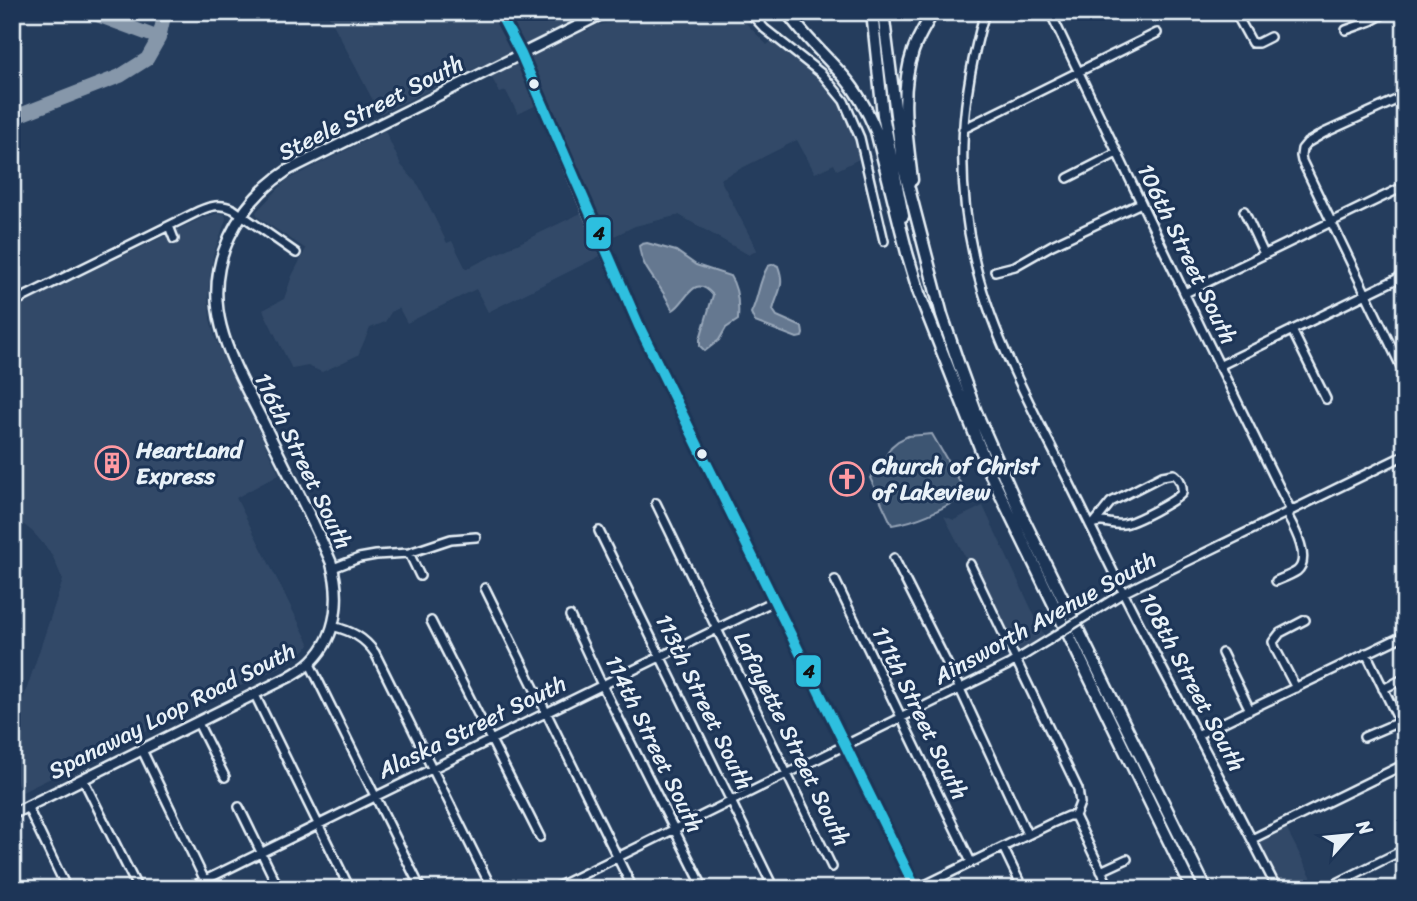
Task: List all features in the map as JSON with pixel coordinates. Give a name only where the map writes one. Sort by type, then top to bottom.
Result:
[{"type":"highway","points":[[787,12],[847,80],[870,117],[919,293],[998,493],[1192,889]]},
{"type":"highway","points":[[872,12],[883,115],[904,219],[938,342]]},
{"type":"highway","points":[[883,12],[902,162],[942,315],[976,412],[1014,499],[1206,889]]},
{"type":"highway","points":[[916,218],[908,146],[906,84],[913,51],[933,12]]},
{"type":"main road","name":"Steele Street South","points":[[241,215],[262,190],[288,170],[606,12]]},
{"type":"main road","points":[[521,54],[634,315],[916,889]]},
{"type":"main road","name":"116th Street South","points":[[241,215],[225,246],[220,270],[218,303],[221,327],[228,349],[333,568],[337,602],[332,626]]},
{"type":"main road","name":"Spanaway Loop Road South","points":[[12,814],[282,681],[310,664],[323,646],[332,626]]},
{"type":"street","points":[[499,12],[521,54]]},
{"type":"street","points":[[749,12],[774,37],[822,74],[844,101],[860,138],[884,241]]},
{"type":"street","name":"108th Street South","points":[[985,12],[969,80],[962,129],[967,219],[988,310],[999,338],[1093,523],[1124,593],[1277,889]]},
{"type":"street","name":"106th Street South","points":[[1050,12],[1288,512],[1303,559],[1299,569],[1276,581]]},
{"type":"street","points":[[1236,12],[1252,43],[1270,37]]},
{"type":"street","points":[[1346,30],[1387,12]]},
{"type":"street","points":[[962,129],[1157,33]]},
{"type":"street","points":[[1405,96],[1324,133],[1304,145],[1300,156],[1405,375]]},
{"type":"street","points":[[1068,178],[1117,153]]},
{"type":"street","points":[[1185,293],[1405,186]]},
{"type":"street","points":[[995,271],[1015,266],[1052,244],[1141,202]]},
{"type":"street","points":[[12,303],[214,206],[229,207],[296,253]]},
{"type":"street","points":[[1244,211],[1264,254]]},
{"type":"street","points":[[169,226],[174,239]]},
{"type":"street","points":[[1219,366],[1405,275]]},
{"type":"street","points":[[1292,330],[1326,399]]},
{"type":"street","name":"Ainsworth Avenue South","points":[[553,889],[563,887],[618,857],[1017,661],[1124,593],[1405,455]]},
{"type":"street","points":[[1174,474],[1182,485],[1182,493],[1175,499],[1132,521],[1119,524],[1104,521],[1093,523],[1111,502],[1163,476],[1174,474]]},
{"type":"street","name":"Lafayette Street South","points":[[656,503],[832,867]]},
{"type":"street","name":"113th Street South","points":[[599,531],[774,889]]},
{"type":"street","points":[[333,568],[359,558],[409,554],[451,539],[476,537]]},
{"type":"street","points":[[409,554],[420,576]]},
{"type":"street","points":[[894,558],[960,689],[1027,834]]},
{"type":"street","points":[[970,564],[1078,789],[1080,803],[1075,816],[1110,889]]},
{"type":"street","name":"111th Street South","points":[[835,580],[971,862]]},
{"type":"street","points":[[485,588],[633,889]]},
{"type":"street","name":"Alaska Street South","points":[[187,889],[774,601]]},
{"type":"street","name":"114th Street South","points":[[570,616],[704,889]]},
{"type":"street","points":[[1296,688],[1274,646],[1276,637],[1305,620]]},
{"type":"street","points":[[431,621],[540,837]]},
{"type":"street","points":[[332,626],[353,632],[375,653],[492,889]]},
{"type":"street","points":[[1197,735],[1405,635]]},
{"type":"street","points":[[1222,653],[1250,710]]},
{"type":"street","points":[[1366,653],[1405,733]]},
{"type":"street","points":[[310,664],[421,889]]},
{"type":"street","points":[[1383,689],[1405,678]]},
{"type":"street","points":[[255,695],[350,889]]},
{"type":"street","points":[[1364,737],[1399,722]]},
{"type":"street","points":[[198,723],[225,778]]},
{"type":"street","points":[[142,750],[209,889]]},
{"type":"street","points":[[1252,839],[1405,764]]},
{"type":"street","points":[[83,779],[138,889]]},
{"type":"street","points":[[27,806],[67,889]]},
{"type":"street","points":[[239,807],[279,889]]},
{"type":"street","points":[[916,889],[1027,834],[1068,816],[1075,816]]},
{"type":"street","points":[[1003,847],[1023,889]]},
{"type":"street","points":[[1325,889],[1405,849]]},
{"type":"street","points":[[1101,870],[1127,859]]},
{"type":"shaded area","points":[[327,12],[582,12],[571,18],[585,32],[597,25],[612,23],[632,12],[735,12],[767,45],[774,39],[834,92],[850,123],[859,159],[837,170],[834,164],[815,173],[797,140],[720,179],[757,250],[749,255],[679,215],[635,226],[608,239],[549,99],[518,114],[506,91],[500,93],[492,78],[480,66],[380,114]]},
{"type":"shaded area","points":[[385,131],[401,165],[419,186],[447,243],[452,241],[466,269],[581,213],[600,256],[488,312],[476,289],[407,323],[399,308],[391,312],[385,322],[370,328],[358,355],[322,372],[308,366],[292,369],[263,310],[284,299],[306,249],[259,218],[256,212],[287,180]]},
{"type":"shaded area","points":[[218,213],[225,214],[226,219],[213,256],[208,296],[210,319],[215,338],[279,474],[236,498],[310,645],[290,662],[22,792],[12,773],[12,733],[63,580],[46,547],[33,532],[12,519],[12,309],[200,219]]},
{"type":"shaded area","points":[[647,243],[676,251],[696,265],[730,276],[733,281],[738,320],[726,328],[719,340],[705,351],[700,346],[700,339],[713,295],[706,289],[695,288],[673,310],[642,260],[639,246]]},
{"type":"shaded area","points":[[768,266],[778,266],[781,279],[773,310],[777,316],[802,327],[802,337],[797,338],[755,322],[751,313],[765,272]]},
{"type":"shaded area","points":[[932,434],[965,491],[963,497],[920,518],[892,525],[870,478],[898,441],[908,436]]},
{"type":"shaded area","points":[[983,506],[1044,636],[1023,650],[1014,647],[973,560],[968,562],[944,516],[954,520]]},
{"type":"shaded area","points":[[1285,826],[1316,886],[1310,889],[1283,889],[1258,840]]},
{"type":"taxiway","points":[[89,12],[159,38]]},
{"type":"taxiway","points":[[12,118],[120,76],[147,59],[159,38],[165,12]]},
{"type":"transit line","name":"4","points":[[499,12],[521,54],[639,326],[916,889]]},
{"type":"place","name":"HeartLand Express","points":[[112,463]]},
{"type":"place","name":"Church of Christ of Lakeview","points":[[847,479]]}]
